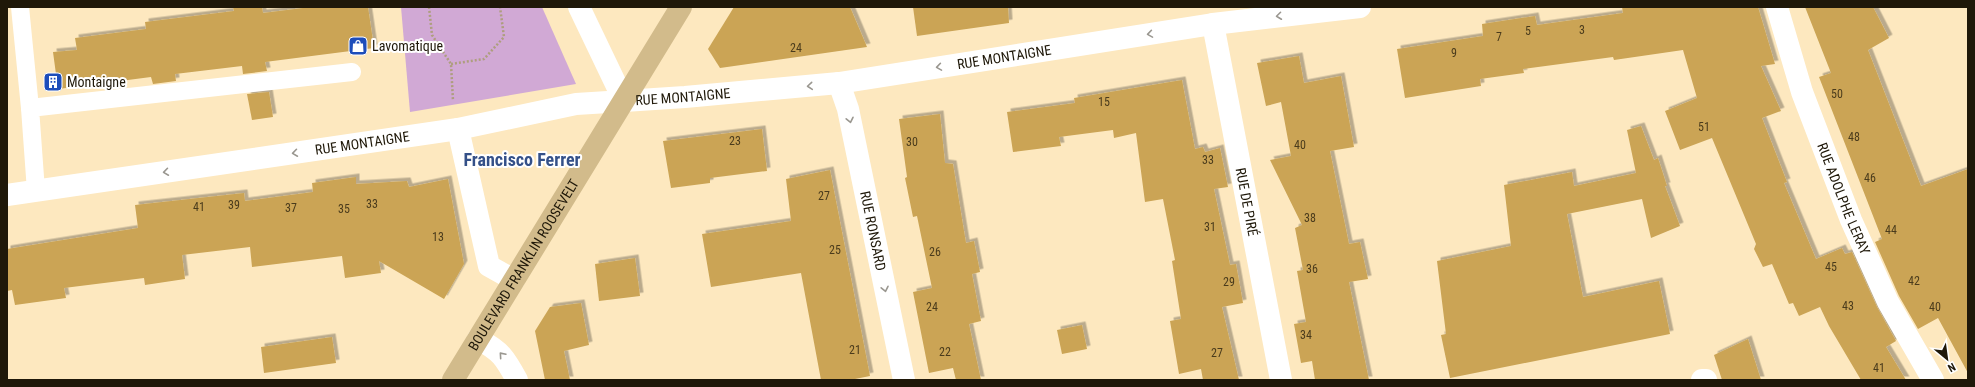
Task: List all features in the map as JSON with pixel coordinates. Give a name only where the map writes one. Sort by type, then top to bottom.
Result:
[{"type":"main road","name":"BOULEVARD FRANKLIN ROOSEVELT","points":[[453,380],[681,7]]},
{"type":"street","points":[[579,7],[624,101]]},
{"type":"street","name":"RUE MONTAIGNE","points":[[7,195],[458,129],[576,104],[685,97],[839,83],[1213,24],[1360,7]]},
{"type":"street","name":"RUE ADOLPHE LERAY","points":[[1777,7],[1802,92],[1850,220],[1888,302],[1932,380]]},
{"type":"street","name":"RUE DE PIRÉ","points":[[1213,24],[1281,380]]},
{"type":"street","name":"RUE RONSARD","points":[[839,83],[848,109],[904,380]]},
{"type":"street","points":[[458,129],[490,266],[514,280]]},
{"type":"street","points":[[478,339],[496,349],[505,359],[517,380]]},
{"type":"lane","points":[[20,7],[30,108],[36,191]]},
{"type":"lane","points":[[30,108],[352,72]]},
{"type":"path","points":[[429,7],[432,35],[451,64],[453,104],[458,129]]},
{"type":"path","points":[[451,64],[484,59],[504,37],[500,7]]},
{"type":"shaded area","points":[[401,7],[542,7],[576,84],[410,112]]},
{"type":"building","points":[[233,7],[262,7],[263,13],[311,7],[368,7],[374,48],[265,62],[267,71],[243,74],[242,66],[175,74],[176,81],[153,84],[151,77],[58,89],[53,52],[77,50],[75,38],[146,29],[145,22],[234,11]]},
{"type":"building","points":[[734,7],[850,7],[867,47],[720,68],[708,49]]},
{"type":"building","points":[[913,7],[1008,7],[1009,23],[917,36]]},
{"type":"building","points":[[1622,7],[1758,7],[1775,64],[1761,66],[1781,111],[1762,118],[1787,182],[1784,183],[1816,259],[1842,248],[1845,254],[1852,252],[1877,307],[1896,341],[1886,347],[1906,380],[1861,380],[1829,326],[1820,307],[1799,316],[1793,303],[1789,304],[1772,264],[1763,267],[1754,249],[1756,244],[1712,138],[1680,150],[1665,111],[1697,98],[1683,50],[1614,60],[1613,57],[1523,69],[1524,73],[1480,79],[1481,86],[1405,98],[1397,49],[1483,36],[1482,24],[1535,16],[1537,25],[1623,13]]},
{"type":"building","points":[[1805,7],[1873,7],[1889,38],[1868,50],[1921,186],[1968,169],[1968,373],[1938,318],[1918,329],[1899,296],[1875,242],[1882,239],[1819,77],[1831,73]]},
{"type":"building","points":[[1299,56],[1304,83],[1341,76],[1354,147],[1330,151],[1349,244],[1360,242],[1368,279],[1349,282],[1369,380],[1315,380],[1312,361],[1301,363],[1294,324],[1306,322],[1297,271],[1303,270],[1295,228],[1302,225],[1270,160],[1291,156],[1281,102],[1266,106],[1257,63]]},
{"type":"building","points":[[1182,80],[1195,149],[1203,147],[1205,152],[1220,148],[1228,187],[1214,189],[1230,265],[1236,264],[1243,303],[1222,307],[1239,380],[1203,380],[1201,369],[1179,374],[1170,321],[1181,319],[1172,261],[1175,260],[1163,199],[1145,202],[1136,133],[1114,138],[1113,130],[1059,137],[1061,146],[1013,152],[1007,112],[1075,103],[1074,98]]},
{"type":"building","points":[[269,92],[273,117],[252,120],[247,94]]},
{"type":"building","points":[[940,114],[945,163],[953,164],[966,243],[974,241],[980,272],[972,274],[981,321],[969,324],[981,380],[956,380],[953,368],[929,373],[913,292],[932,288],[917,216],[913,217],[905,178],[907,177],[899,119]]},
{"type":"building","points":[[1641,126],[1654,160],[1658,158],[1667,186],[1665,186],[1680,226],[1651,238],[1642,199],[1567,214],[1583,297],[1659,281],[1670,334],[1450,378],[1441,335],[1446,334],[1437,261],[1511,246],[1504,185],[1572,172],[1574,186],[1636,173],[1627,130]]},
{"type":"building","points":[[762,129],[767,171],[710,178],[710,183],[671,188],[663,141]]},
{"type":"building","points":[[830,170],[870,376],[850,380],[821,380],[801,273],[711,287],[702,234],[791,221],[786,179]]},
{"type":"building","points":[[356,177],[356,184],[407,181],[409,187],[448,179],[464,264],[444,299],[379,261],[381,273],[345,278],[342,256],[252,267],[250,247],[182,255],[185,279],[145,285],[144,278],[64,288],[66,298],[15,305],[12,290],[7,291],[7,249],[138,228],[135,205],[244,193],[245,201],[313,192],[312,183]]},
{"type":"building","points":[[635,258],[640,296],[599,301],[595,264]]},
{"type":"building","points":[[581,303],[589,345],[564,351],[570,380],[545,380],[535,331],[550,307]]},
{"type":"building","points":[[1082,325],[1087,349],[1062,354],[1057,330]]},
{"type":"building","points":[[332,337],[336,363],[264,373],[261,347]]},
{"type":"building","points":[[1748,339],[1761,380],[1722,380],[1714,355]]},
{"type":"place","name":"Lavomatique","points":[[358,46]]},
{"type":"place","name":"Montaigne","points":[[53,82]]},
{"type":"district","name":"Francisco Ferrer","points":[[522,159]]}]
